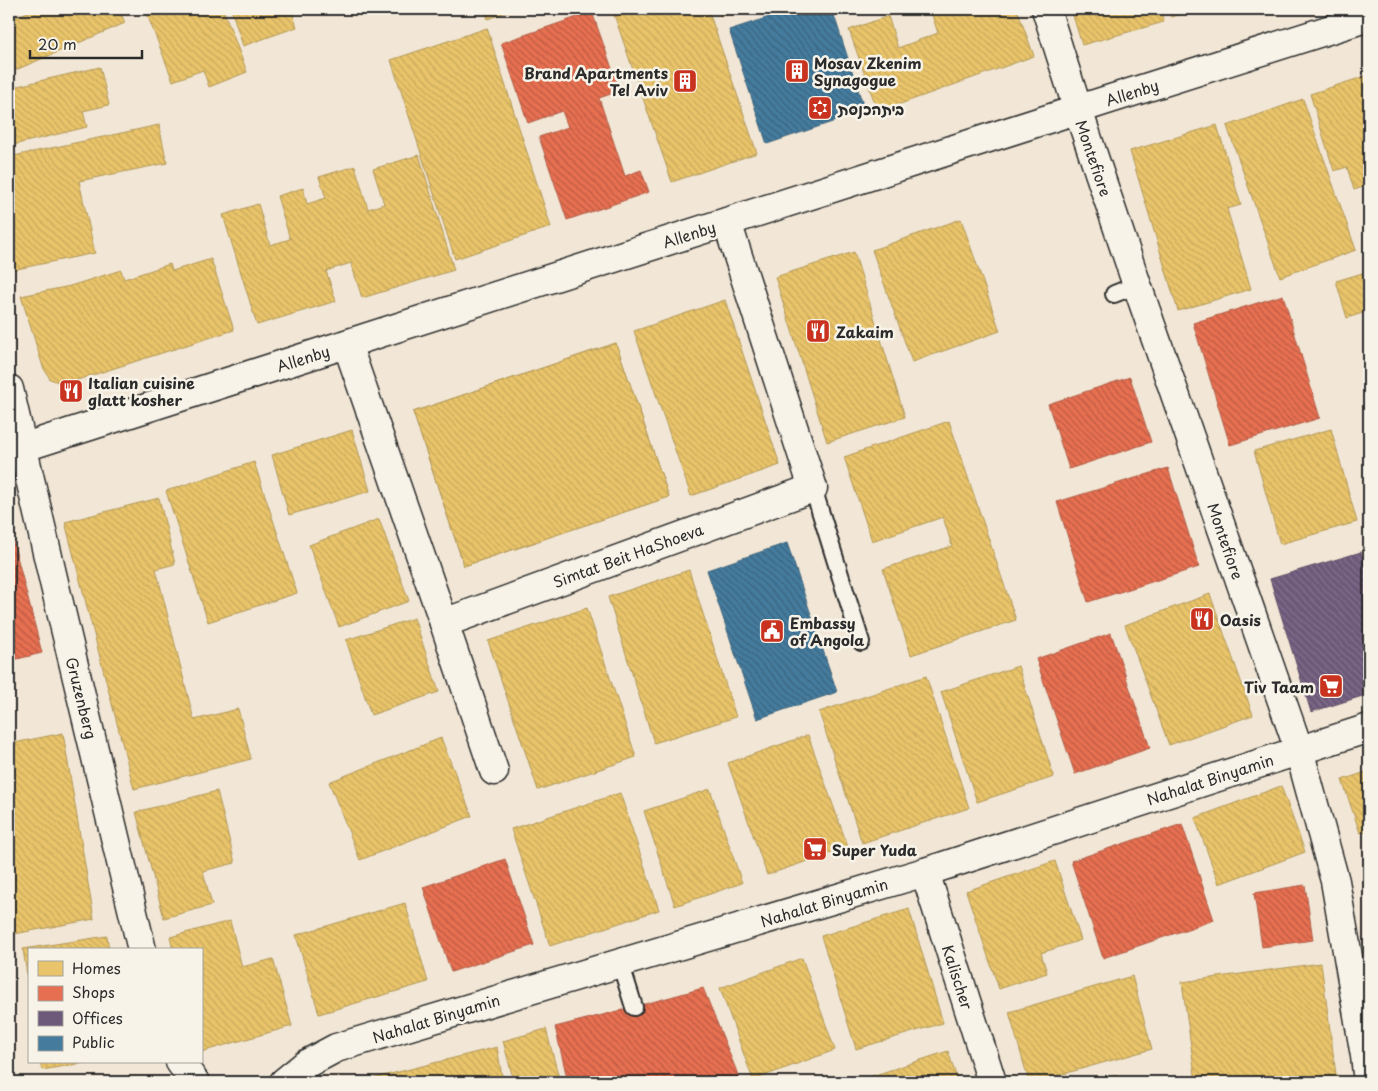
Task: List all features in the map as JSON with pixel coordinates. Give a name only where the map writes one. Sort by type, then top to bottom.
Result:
[{"type":"street","name":"Montefiore","points":[[1046,9],[1078,110],[1125,289],[1299,750],[1335,881],[1367,1064]]},
{"type":"street","name":"Allenby","points":[[15,449],[1369,18]]},
{"type":"street","points":[[727,222],[813,488]]},
{"type":"street","points":[[347,344],[494,771]]},
{"type":"street","name":"Gruzenberg","points":[[9,389],[15,449],[141,948]]},
{"type":"street","name":"Simtat Beit HaShoeva","points":[[444,623],[813,488]]},
{"type":"street","name":"Nahalat Binyamin","points":[[284,1082],[306,1064],[336,1048],[925,872],[1369,728]]},
{"type":"street","name":"Kalischer","points":[[925,872],[992,1082]]},
{"type":"street","points":[[182,1064],[195,1082]]},
{"type":"lane","points":[[813,488],[861,642]]},
{"type":"lane","points":[[620,962],[634,1007]]},
{"type":"shaded area","points":[[137,1075],[138,1082],[68,1082]]},
{"type":"building: Homes","points":[[34,9],[119,9],[125,23],[11,72],[9,66],[9,20]]},
{"type":"building: Homes","points":[[145,9],[223,9],[247,72],[209,87],[203,70],[173,81]]},
{"type":"building: Homes","points":[[231,9],[291,9],[297,27],[243,46]]},
{"type":"building: Homes","points":[[484,9],[514,9],[488,19]]},
{"type":"building: Homes","name":"Brand Apartments Tel Aviv","points":[[612,9],[708,9],[757,153],[672,182]]},
{"type":"building: Homes","points":[[719,9],[741,9],[721,16]]},
{"type":"building: Homes","points":[[930,9],[1017,9],[1034,56],[878,112],[849,30],[888,16],[898,48],[938,33]]},
{"type":"building: Homes","points":[[1071,9],[1160,9],[1164,22],[1082,45]]},
{"type":"building: Homes","points":[[1169,9],[1200,9],[1171,17]]},
{"type":"building: Homes","points":[[487,28],[551,227],[455,259],[391,60]]},
{"type":"building: Homes","points":[[100,67],[109,105],[83,111],[87,127],[9,146],[9,88]]},
{"type":"building: Homes","points":[[1369,75],[1369,185],[1354,190],[1347,167],[1334,171],[1310,94]]},
{"type":"building: Homes","points":[[1303,99],[1356,250],[1280,277],[1227,126]]},
{"type":"building: Homes","points":[[159,125],[167,163],[79,181],[95,253],[12,270],[9,254],[9,157]]},
{"type":"building: Homes","points":[[1217,125],[1241,205],[1227,209],[1251,289],[1178,311],[1130,151]]},
{"type":"building: Homes","points":[[419,155],[454,270],[362,298],[351,263],[326,271],[336,301],[257,325],[223,215],[258,204],[270,245],[290,239],[277,196],[303,188],[307,204],[326,198],[319,177],[355,166],[368,209],[384,204],[373,169]]},
{"type":"building: Homes","points":[[961,219],[1000,331],[912,362],[872,250]]},
{"type":"building: Homes","points":[[854,252],[905,417],[827,442],[775,277]]},
{"type":"building: Homes","points":[[211,259],[234,330],[74,381],[61,383],[50,379],[43,367],[21,296],[70,286],[121,270],[124,279],[170,264],[172,271]]},
{"type":"building: Homes","points":[[1369,271],[1369,311],[1347,318],[1336,281]]},
{"type":"building: Homes","points":[[725,300],[780,465],[691,496],[634,331]]},
{"type":"building: Homes","points":[[616,343],[669,497],[588,524],[574,481],[582,478],[572,446],[510,467],[536,542],[464,566],[413,412]]},
{"type":"building: Homes","points":[[616,343],[669,497],[464,566],[413,412]]},
{"type":"building: Homes","points":[[949,421],[1016,620],[911,655],[883,569],[952,546],[943,517],[872,541],[844,457]]},
{"type":"building: Homes","points":[[1331,429],[1357,522],[1280,544],[1254,451]]},
{"type":"building: Homes","points":[[352,430],[370,491],[289,515],[272,455]]},
{"type":"building: Homes","points":[[254,462],[297,593],[208,622],[166,491]]},
{"type":"building: Homes","points":[[159,498],[175,564],[156,569],[194,720],[238,709],[251,759],[134,789],[65,522]]},
{"type":"building: Homes","points":[[379,519],[409,601],[339,627],[309,545]]},
{"type":"building: Homes","points":[[689,570],[736,717],[654,743],[608,597]]},
{"type":"building: Homes","points":[[1210,594],[1253,715],[1169,745],[1125,625]]},
{"type":"building: Homes","points":[[587,608],[636,757],[538,790],[488,641]]},
{"type":"building: Homes","points":[[414,618],[439,692],[371,715],[346,640]]},
{"type":"building: Homes","points":[[1018,666],[1054,777],[977,802],[941,692]]},
{"type":"building: Homes","points":[[926,676],[969,808],[862,843],[819,712]]},
{"type":"building: Homes","points":[[63,733],[94,919],[9,935],[9,744]]},
{"type":"building: Homes","points":[[808,735],[848,847],[767,875],[728,763]]},
{"type":"building: Homes","points":[[441,738],[472,816],[360,860],[329,782]]},
{"type":"building: Homes","points":[[1369,771],[1369,830],[1360,833],[1342,780]]},
{"type":"building: Homes","points":[[1281,786],[1305,852],[1219,884],[1195,818]]},
{"type":"building: Homes","points":[[710,789],[742,883],[675,906],[644,811]]},
{"type":"building: Homes","points":[[217,791],[235,863],[203,871],[212,905],[164,918],[136,812]]},
{"type":"building: Homes","points":[[620,793],[659,910],[550,946],[511,829]]},
{"type":"building: Homes","points":[[1055,861],[1081,940],[1041,953],[1047,973],[999,989],[966,891]]},
{"type":"building: Homes","points":[[405,903],[428,982],[319,1014],[296,935]]},
{"type":"building: Homes","points":[[909,909],[943,1023],[856,1049],[821,936]]},
{"type":"building: Homes","points":[[230,921],[242,967],[273,959],[292,1026],[202,1052],[202,948],[173,948],[170,937]]},
{"type":"building: Homes","points":[[107,936],[109,948],[29,948]]},
{"type":"building: Homes","points":[[28,948],[28,982],[23,949]]},
{"type":"building: Homes","points":[[802,958],[835,1050],[753,1080],[720,988]]},
{"type":"building: Homes","points":[[1321,963],[1337,1082],[1196,1082],[1182,982]]},
{"type":"building: Homes","points":[[1132,976],[1152,1049],[1035,1082],[1029,1082],[1009,1012]]},
{"type":"building: Homes","points":[[546,1029],[560,1082],[514,1082],[503,1041]]},
{"type":"building: Homes","points":[[497,1047],[503,1082],[359,1082]]},
{"type":"building: Homes","points":[[948,1051],[958,1082],[854,1082]]},
{"type":"building: Homes","points":[[40,1064],[77,1064],[42,1070]]},
{"type":"building: Homes","points":[[1116,1075],[1119,1082],[1093,1082]]},
{"type":"building: Shops","points":[[592,12],[620,91],[599,98],[625,176],[641,170],[649,192],[567,220],[539,137],[568,127],[562,111],[528,123],[501,43]]},
{"type":"building: Shops","points":[[1283,295],[1320,418],[1230,445],[1193,323]]},
{"type":"building: Shops","points":[[1130,377],[1151,442],[1069,469],[1048,404]]},
{"type":"building: Shops","points":[[1168,468],[1199,567],[1088,602],[1057,502]]},
{"type":"building: Shops","points":[[12,537],[42,653],[9,661],[9,538]]},
{"type":"building: Shops","points":[[1111,633],[1150,748],[1075,774],[1036,659]]},
{"type":"building: Shops","points":[[1182,824],[1214,920],[1103,958],[1071,861]]},
{"type":"building: Shops","points":[[505,859],[534,945],[451,972],[423,887]]},
{"type":"building: Shops","points":[[1305,885],[1313,940],[1262,947],[1254,893]]},
{"type":"building: Shops","points":[[703,988],[741,1082],[568,1082],[555,1027]]},
{"type":"building: Offices","points":[[1361,552],[1369,580],[1369,694],[1311,712],[1270,579]]},
{"type":"building: Public","name":"Mosav Zkenim Synagogue","points":[[794,9],[832,9],[865,111],[767,144],[729,30]]},
{"type":"building: Public","name":"Embassy of Angola","points":[[787,543],[837,692],[757,719],[707,570]]},
{"type":"place","name":"Mosav Zkenim Synagogue","points":[[797,71]]},
{"type":"place","name":"Brand Apartments Tel Aviv","points":[[685,81]]},
{"type":"place","name":"ביתהכנסת","points":[[820,108]]},
{"type":"place","name":"Zakaim","points":[[818,331]]},
{"type":"place","name":"Italian cuisine glatt kosher","points":[[71,391]]},
{"type":"place","name":"Oasis","points":[[1202,619]]},
{"type":"place","name":"Embassy of Angola","points":[[772,631]]},
{"type":"place","name":"Tiv Taam","points":[[1331,686]]},
{"type":"place","name":"Super Yuda","points":[[815,849]]}]
